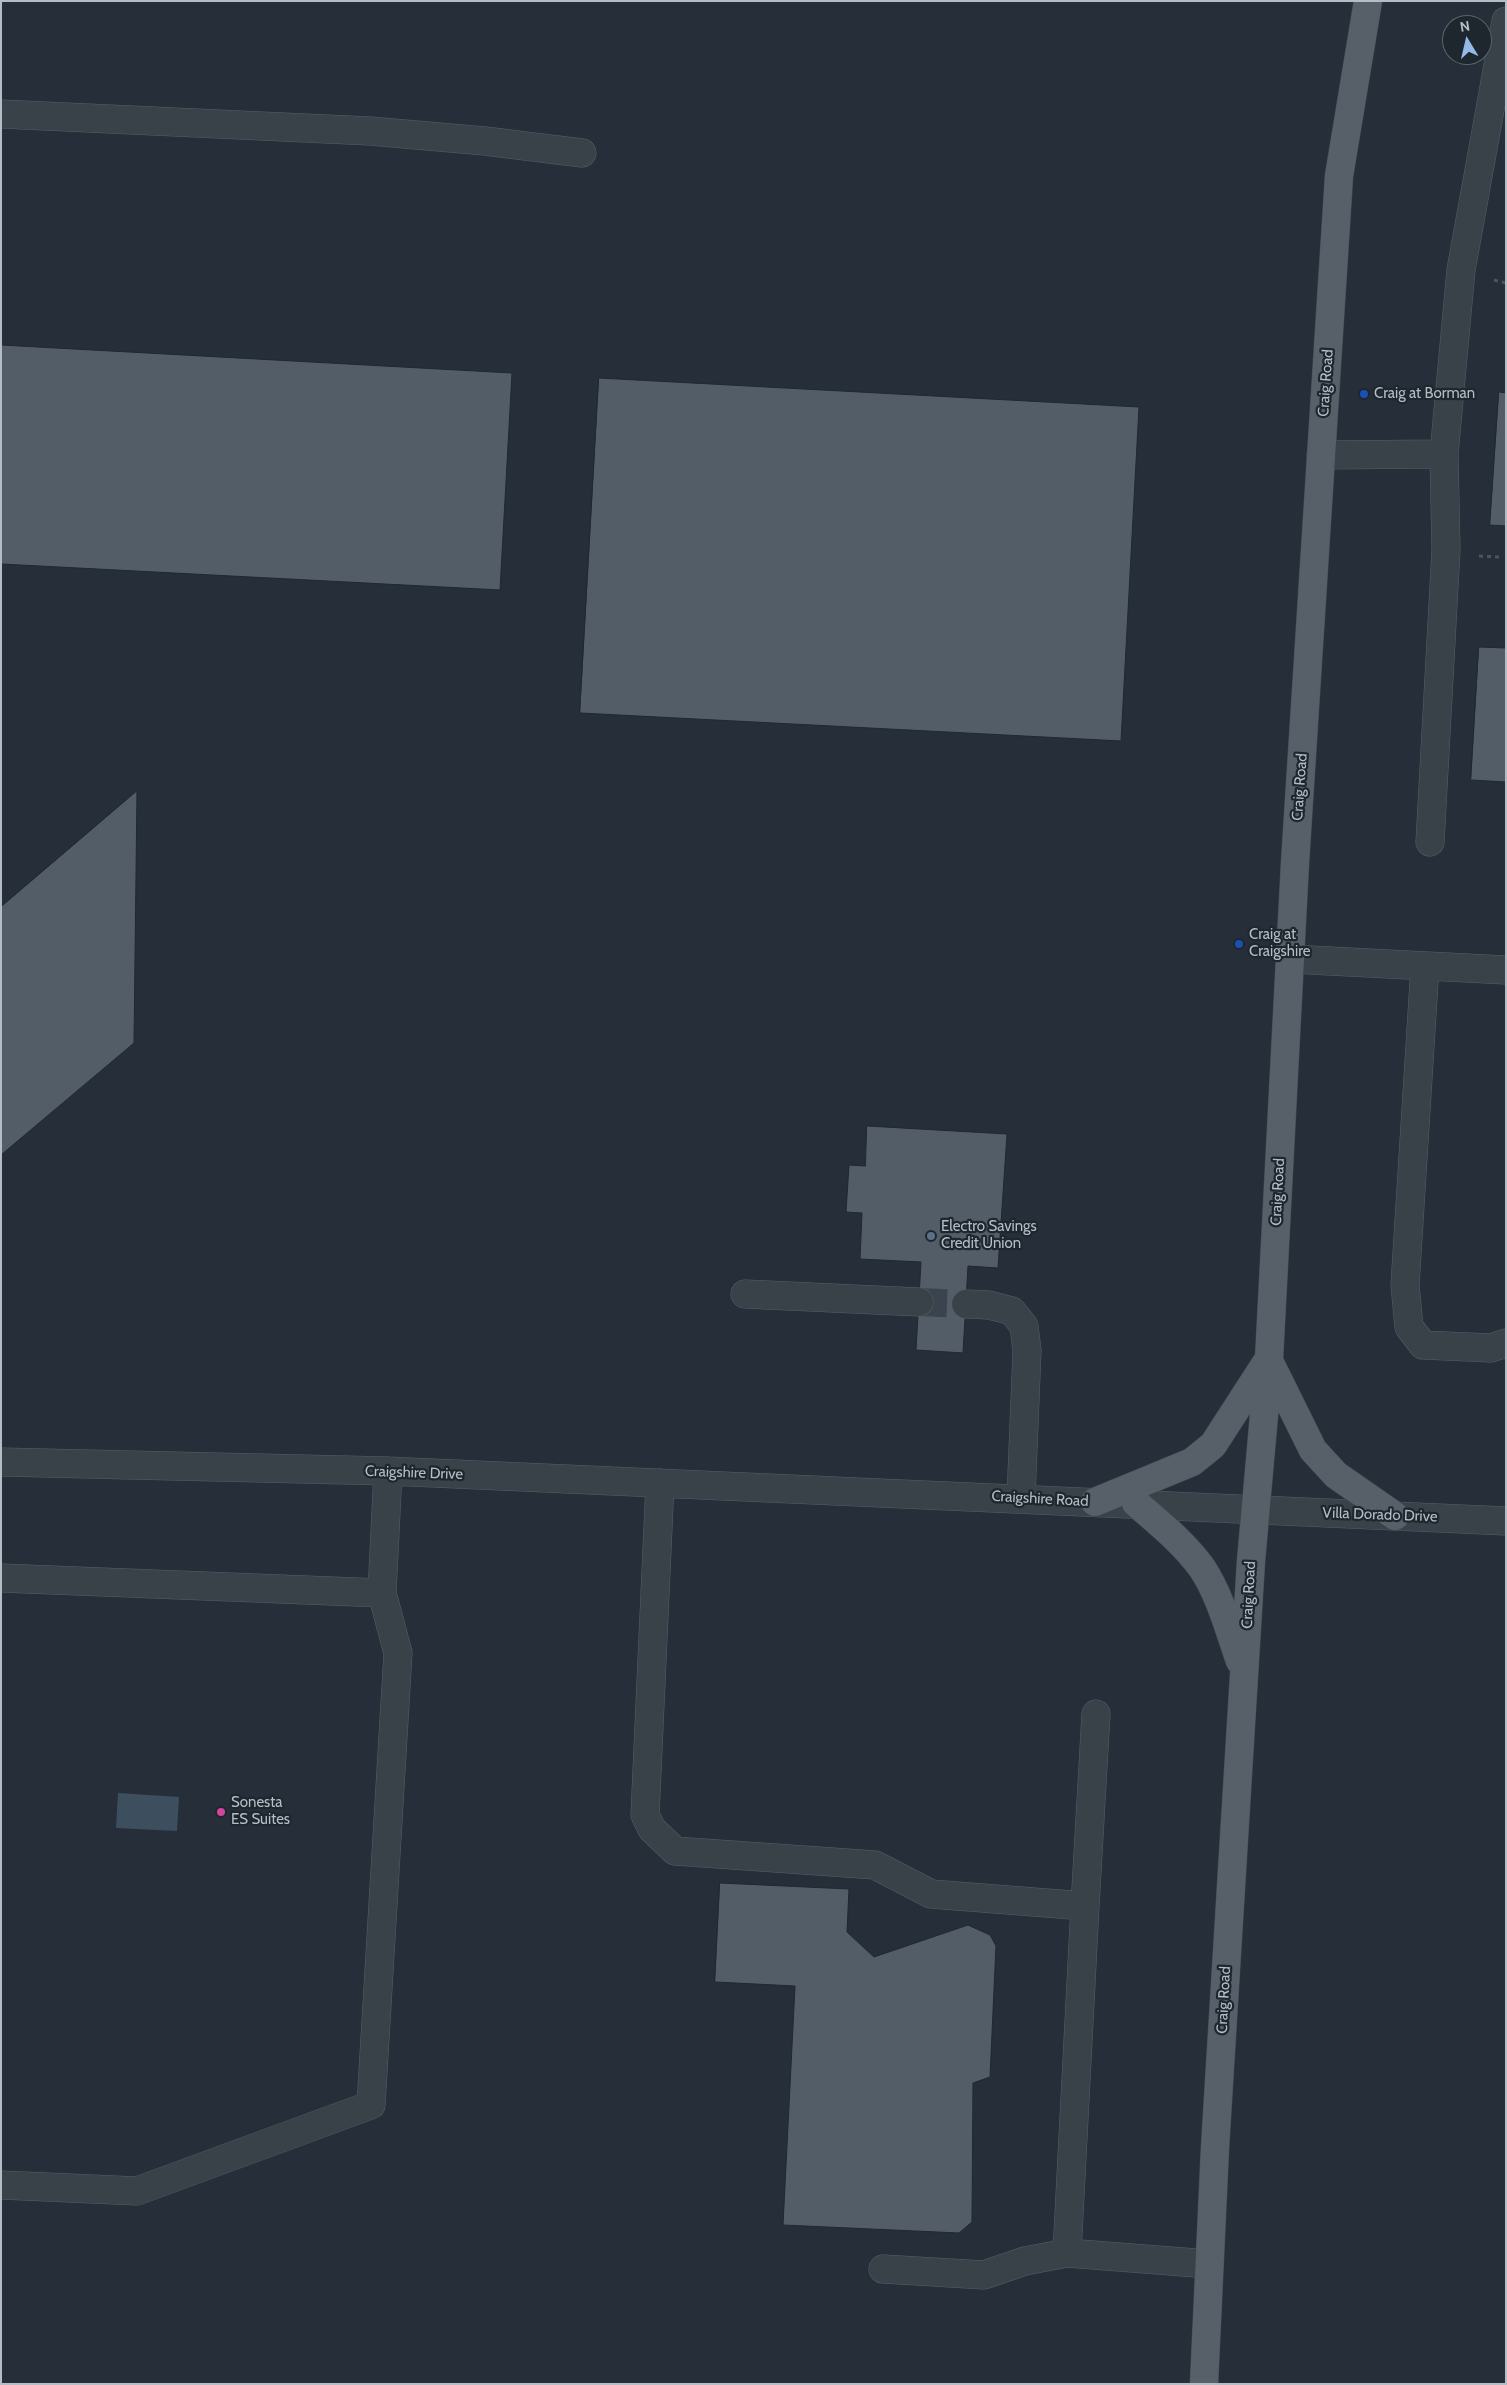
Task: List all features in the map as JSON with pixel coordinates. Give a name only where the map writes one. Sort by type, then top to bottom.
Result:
[{"type":"main road","name":"Craig Road","points":[[1204,2384],[1209,2264],[1244,1671],[1254,1509],[1268,1360],[1290,959],[1339,176],[1368,1]]},
{"type":"main road","points":[[1095,1502],[1192,1462],[1212,1445],[1268,1360]]},
{"type":"main road","points":[[1268,1360],[1313,1450],[1336,1475],[1395,1516]]},
{"type":"main road","points":[[1136,1504],[1176,1537],[1202,1568],[1215,1592],[1244,1671]]},
{"type":"street","points":[[1430,842],[1446,550],[1444,454],[1460,270],[1506,21]]},
{"type":"street","points":[[1,114],[370,130],[582,153]]},
{"type":"street","points":[[1321,455],[1444,454]]},
{"type":"street","points":[[1290,959],[1506,970]]},
{"type":"street","points":[[1425,966],[1405,1285],[1409,1327],[1423,1345],[1491,1348],[1506,1343]]},
{"type":"street","points":[[745,1294],[919,1302]]},
{"type":"street","points":[[966,1304],[989,1305],[1012,1312],[1024,1326],[1027,1351],[1021,1498]]},
{"type":"street","name":"Craigshire Drive","points":[[1,1462],[388,1471],[827,1490]]},
{"type":"street","points":[[1,2185],[137,2191],[371,2105],[398,1653],[382,1593],[388,1471]]},
{"type":"street","points":[[660,1483],[645,1816],[652,1829],[675,1851],[875,1865],[931,1894],[1085,1906]]},
{"type":"street","name":"Craigshire Road","points":[[827,1490],[1254,1509]]},
{"type":"street","name":"Villa Dorado Drive","points":[[1254,1509],[1506,1521]]},
{"type":"street","points":[[1,1578],[382,1593]]},
{"type":"street","points":[[1067,2253],[1096,1714]]},
{"type":"street","points":[[883,2269],[984,2275],[1025,2261],[1067,2253],[1209,2264]]},
{"type":"path","points":[[1474,556],[1500,557]]},
{"type":"water","points":[[118,1793],[179,1797],[177,1831],[116,1828]]},
{"type":"building","points":[[1,345],[512,373],[500,590],[1,564]]},
{"type":"building","points":[[599,378],[1139,407],[1121,741],[580,713]]},
{"type":"building","points":[[1499,392],[1506,393],[1506,526],[1490,525]]},
{"type":"building","points":[[1479,647],[1506,648],[1506,782],[1471,780]]},
{"type":"building","points":[[137,791],[134,1043],[1,1155],[1,907]]},
{"type":"building","name":"Electro Savings Credit Union","points":[[867,1126],[1007,1134],[998,1268],[968,1266],[963,1353],[916,1350],[921,1262],[860,1259],[862,1213],[846,1212],[849,1165],[865,1166]]},
{"type":"building","points":[[720,1883],[849,1889],[847,1932],[874,1957],[968,1925],[990,1935],[996,1946],[990,2077],[973,2083],[972,2222],[959,2233],[783,2225],[795,1986],[715,1982]]},
{"type":"tunnel","points":[[919,1302],[966,1304]]},
{"type":"place","name":"Craig at Borman","points":[[1364,394]]},
{"type":"place","name":"Craig at Craigshire","points":[[1239,944]]},
{"type":"place","name":"Electro Savings Credit Union","points":[[931,1236]]},
{"type":"place","name":"Sonesta ES Suites","points":[[221,1812]]}]
